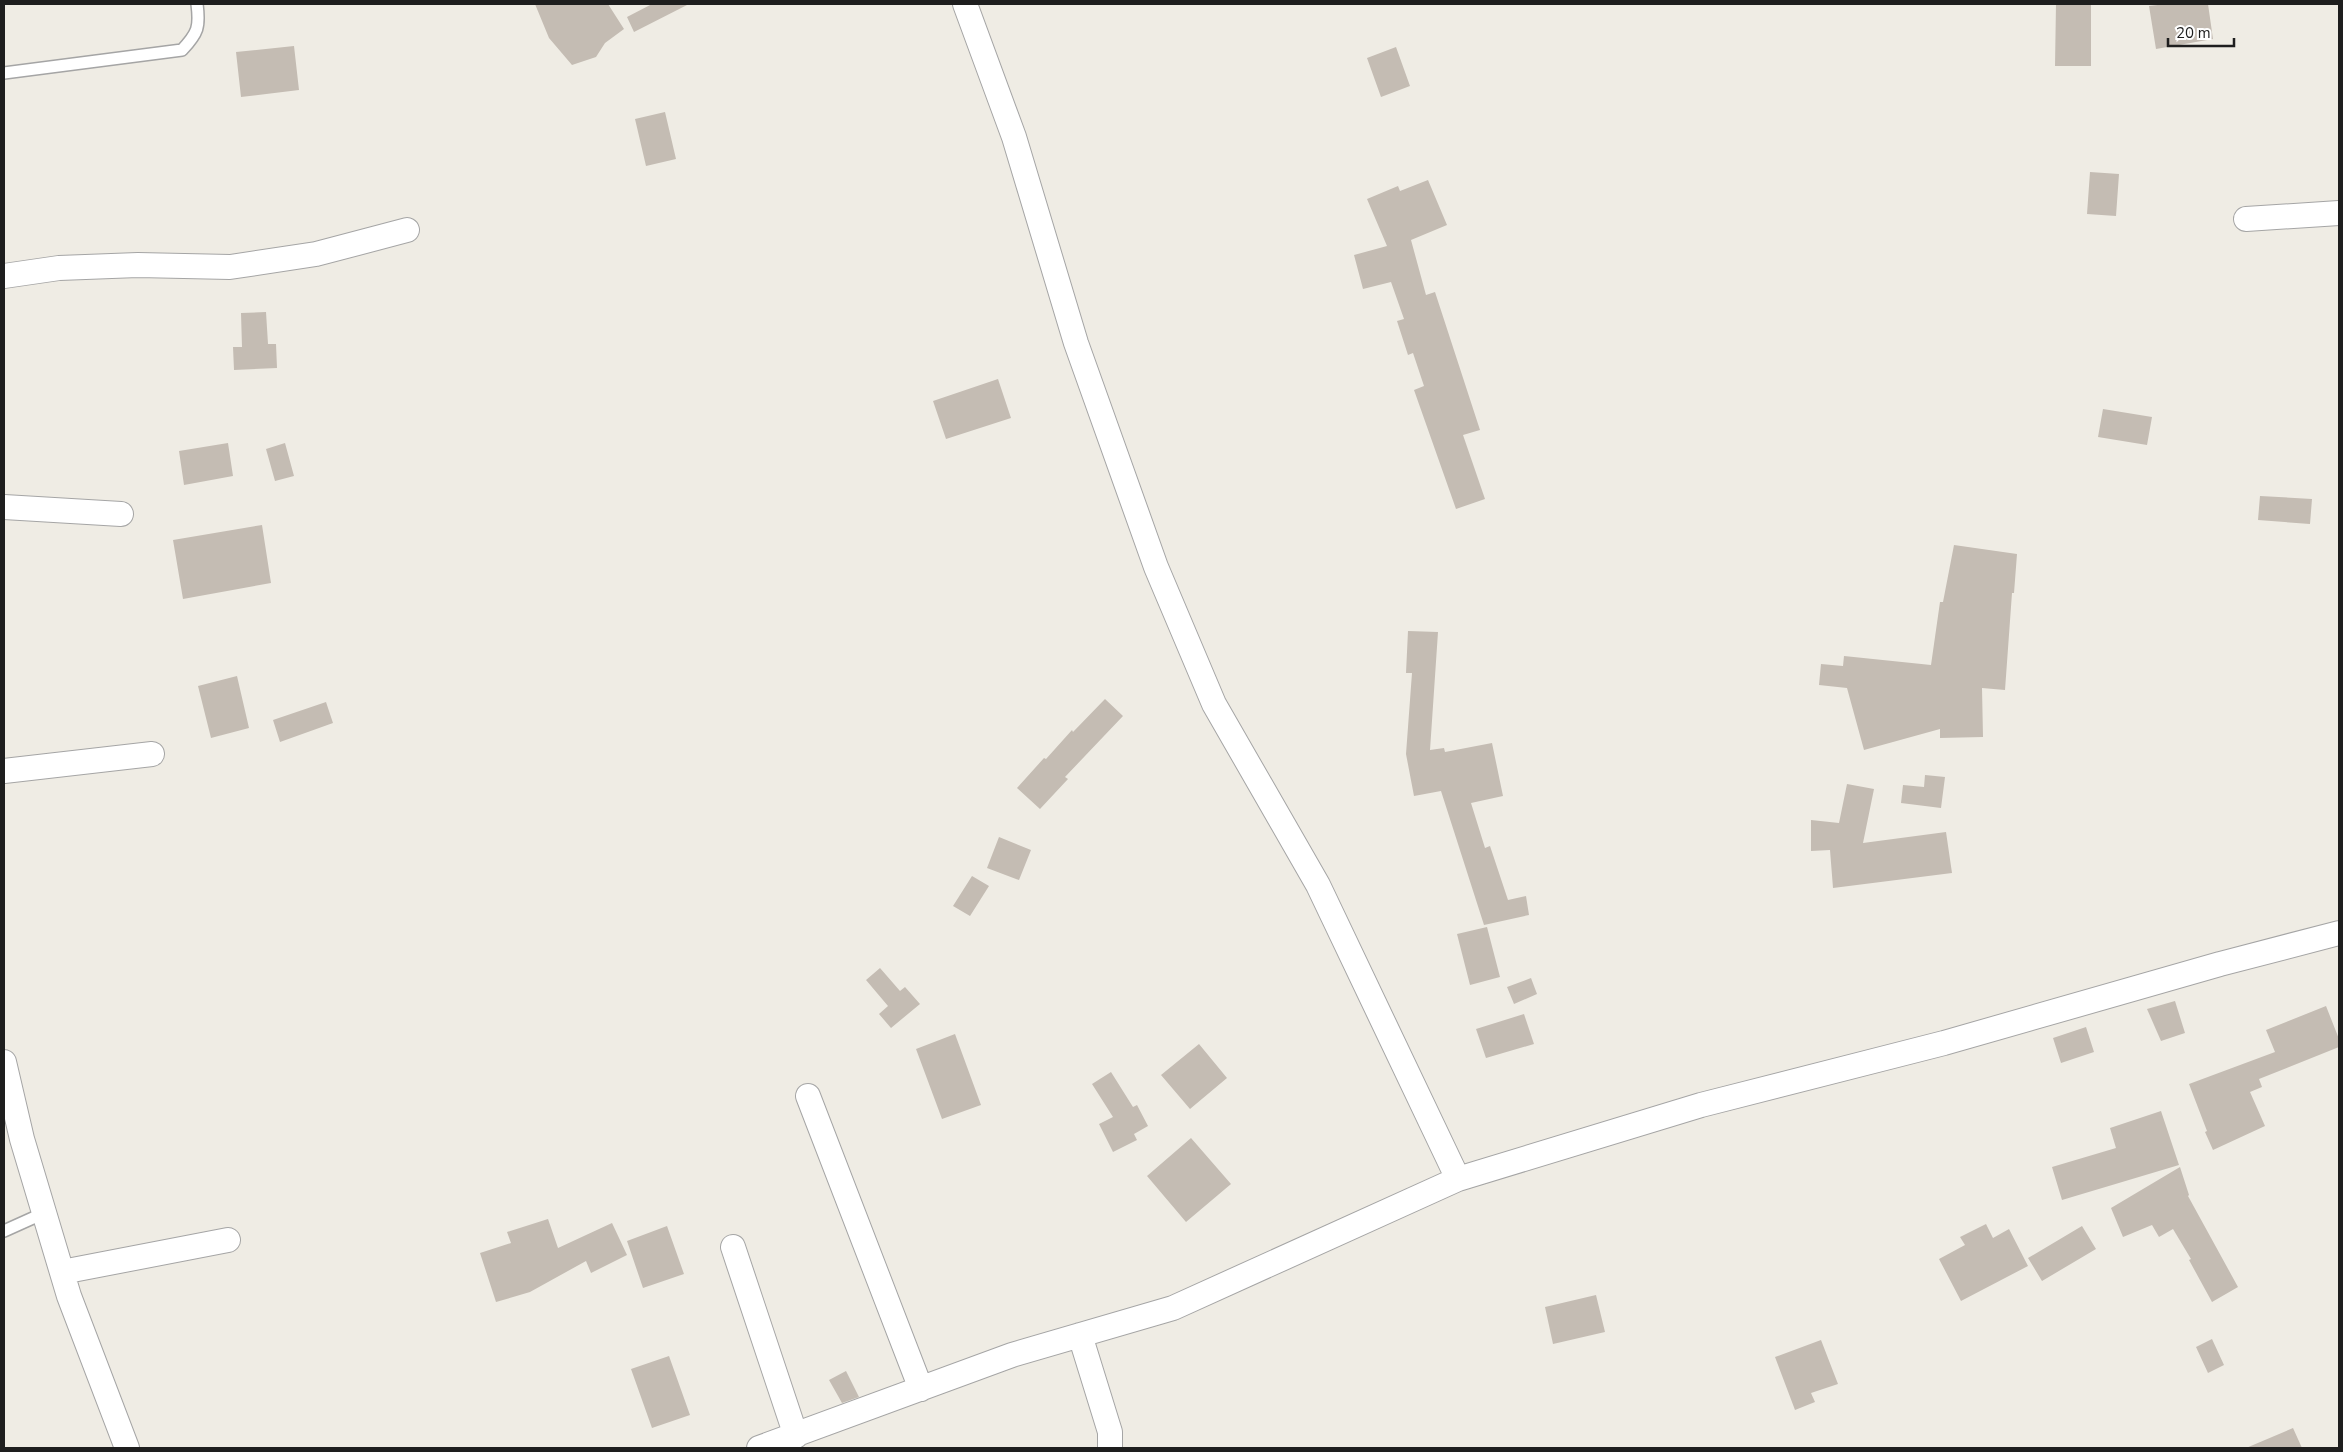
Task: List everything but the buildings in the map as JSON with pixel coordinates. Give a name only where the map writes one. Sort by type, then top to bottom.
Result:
[{"type":"street","points":[[965,4],[1014,136],[1076,343],[1156,567],[1202,677],[1214,704],[1318,885],[1458,1178]]},
{"type":"street","points":[[2246,219],[2339,213]]},
{"type":"street","points":[[4,276],[79,267],[138,265],[230,267],[316,254],[406,230]]},
{"type":"street","points":[[4,507],[121,514]]},
{"type":"street","points":[[4,771],[152,754]]},
{"type":"street","points":[[759,1448],[1012,1356],[1173,1308],[1458,1178],[1701,1105],[1944,1043],[2220,964],[2339,933]]},
{"type":"street","points":[[4,1062],[22,1139],[62,1272],[127,1448]]},
{"type":"street","points":[[808,1096],[921,1390]]},
{"type":"street","points":[[62,1272],[228,1240]]},
{"type":"street","points":[[733,1248],[796,1436]]},
{"type":"street","points":[[1080,1335],[1110,1432],[1110,1448]]},
{"type":"lane","points":[[4,73],[182,50],[196,36],[199,19],[197,4]]},
{"type":"lane","points":[[4,1231],[44,1213]]}]
